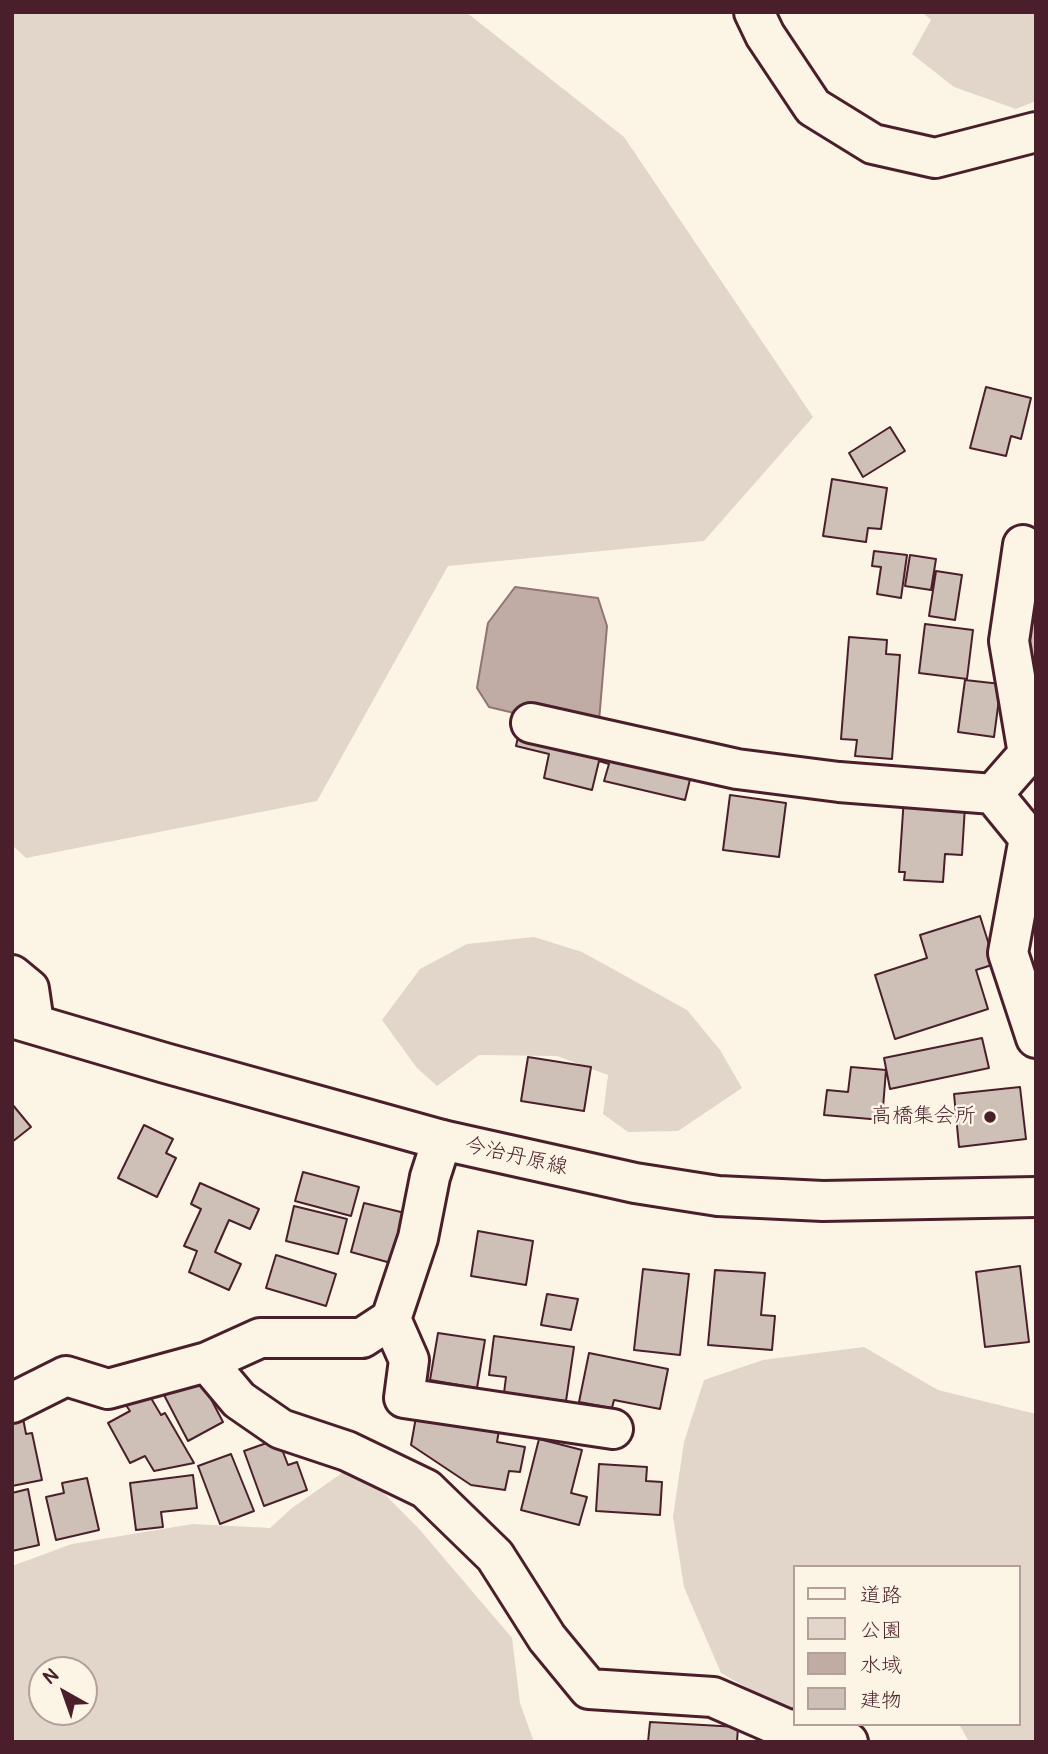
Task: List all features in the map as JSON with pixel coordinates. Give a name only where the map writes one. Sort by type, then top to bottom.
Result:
[{"type":"street","points":[[754,12],[765,35],[813,107],[873,144],[935,158],[1036,132]]},
{"type":"street","points":[[993,794],[1028,754],[1026,685],[1009,641],[1023,545]]},
{"type":"street","points":[[531,723],[737,769],[839,782],[993,794],[1029,838],[1008,953],[1036,1038]]},
{"type":"street","points":[[12,975],[29,989],[23,1021]]},
{"type":"street","name":"今治丹原線","points":[[23,1021],[442,1140],[623,1181],[718,1196],[823,1201],[1036,1197]]},
{"type":"street","points":[[12,1373],[33,1371],[66,1376],[108,1389],[206,1362],[260,1338],[362,1338],[391,1319],[418,1238],[430,1177],[442,1140]]},
{"type":"street","points":[[391,1319],[410,1360],[404,1398],[613,1429]]},
{"type":"street","points":[[206,1362],[239,1400],[281,1429],[347,1451],[426,1489],[495,1556],[547,1638],[590,1689],[713,1697],[783,1728],[848,1742]]},
{"type":"street","points":[[12,1403],[66,1376]]},
{"type":"green space","points":[[12,12],[466,12],[624,137],[813,417],[704,541],[448,566],[317,801],[26,858],[12,845]]},
{"type":"green space","points":[[922,12],[1036,12],[1036,101],[1016,109],[954,87],[912,54],[931,20]]},
{"type":"green space","points":[[534,937],[582,952],[687,1010],[720,1050],[742,1088],[678,1131],[628,1132],[603,1114],[608,1075],[557,1056],[479,1055],[437,1086],[417,1068],[382,1020],[420,969],[467,944]]},
{"type":"green space","points":[[864,1347],[938,1390],[1036,1414],[1036,1742],[969,1742],[960,1726],[1020,1726],[1020,1565],[792,1565],[792,1713],[721,1673],[684,1587],[673,1517],[684,1442],[704,1380],[763,1360]]},
{"type":"green space","points":[[355,1464],[420,1530],[512,1638],[520,1703],[534,1742],[12,1742],[12,1566],[72,1544],[193,1524],[270,1528],[292,1508]]},
{"type":"water","points":[[515,587],[598,598],[607,626],[598,733],[489,707],[477,688],[488,623]]},
{"type":"building","points":[[986,387],[1031,398],[1021,439],[1011,436],[1006,456],[970,448]]},
{"type":"building","points":[[890,427],[905,451],[863,477],[849,453]]},
{"type":"building","points":[[832,479],[887,488],[881,529],[868,528],[866,542],[823,536]]},
{"type":"building","points":[[874,551],[907,555],[901,598],[877,594],[881,567],[872,566]]},
{"type":"building","points":[[910,555],[936,559],[931,590],[905,586]]},
{"type":"building","points":[[936,571],[962,575],[955,620],[929,616]]},
{"type":"building","points":[[1024,616],[1036,618],[1036,665],[1028,664]]},
{"type":"building","points":[[925,624],[973,630],[967,679],[919,673]]},
{"type":"building","points":[[849,637],[887,640],[886,654],[900,655],[892,759],[855,756],[857,740],[841,739]]},
{"type":"building","points":[[965,680],[1001,684],[994,737],[958,732]]},
{"type":"building","points":[[521,723],[694,763],[685,800],[604,781],[609,764],[599,761],[592,790],[544,778],[549,754],[516,746]]},
{"type":"building","points":[[730,795],[786,803],[779,857],[723,850]]},
{"type":"building","points":[[904,797],[965,806],[962,855],[945,854],[943,882],[904,880],[905,872],[899,872]]},
{"type":"building","points":[[980,916],[995,964],[976,970],[988,1009],[895,1039],[875,975],[927,958],[920,935]]},
{"type":"building","points":[[982,1038],[989,1068],[890,1089],[884,1058]]},
{"type":"building","points":[[528,1057],[591,1067],[584,1111],[521,1101]]},
{"type":"building","points":[[851,1067],[886,1070],[882,1120],[824,1115],[827,1090],[848,1092]]},
{"type":"building","name":"高橋集会所","points":[[1020,1087],[1026,1139],[959,1147],[954,1094]]},
{"type":"building","points":[[12,1104],[31,1127],[12,1142]]},
{"type":"building","points":[[144,1125],[173,1139],[166,1153],[176,1158],[157,1197],[118,1178]]},
{"type":"building","points":[[303,1172],[359,1187],[351,1216],[295,1201]]},
{"type":"building","points":[[200,1183],[259,1209],[250,1229],[229,1220],[215,1252],[241,1264],[229,1290],[189,1272],[197,1251],[184,1246],[201,1209],[191,1204]]},
{"type":"building","points":[[364,1203],[405,1213],[391,1263],[351,1252]]},
{"type":"building","points":[[294,1206],[347,1219],[338,1254],[286,1241]]},
{"type":"building","points":[[478,1231],[533,1241],[526,1285],[471,1276]]},
{"type":"building","points":[[276,1255],[336,1274],[326,1306],[266,1288]]},
{"type":"building","points":[[1020,1266],[1029,1342],[985,1347],[976,1272]]},
{"type":"building","points":[[643,1269],[689,1274],[680,1355],[634,1350]]},
{"type":"building","points":[[715,1270],[765,1273],[761,1315],[775,1316],[772,1350],[708,1345]]},
{"type":"building","points":[[547,1294],[578,1299],[571,1330],[541,1325]]},
{"type":"building","points":[[438,1333],[485,1340],[477,1388],[430,1380]]},
{"type":"building","points":[[494,1336],[574,1347],[566,1401],[504,1393],[506,1377],[489,1375]]},
{"type":"building","points":[[589,1353],[668,1369],[660,1409],[614,1400],[612,1408],[579,1402]]},
{"type":"building","points":[[199,1376],[223,1422],[188,1441],[164,1395]]},
{"type":"building","points":[[145,1388],[161,1415],[165,1413],[194,1463],[154,1471],[145,1456],[130,1463],[108,1423],[130,1411],[123,1401]]},
{"type":"building","points":[[416,1417],[499,1430],[497,1442],[525,1447],[520,1472],[509,1471],[505,1490],[471,1485],[411,1445]]},
{"type":"building","points":[[23,1418],[26,1434],[32,1433],[42,1480],[12,1486],[12,1421]]},
{"type":"building","points":[[278,1439],[288,1465],[297,1462],[307,1490],[264,1506],[244,1451]]},
{"type":"building","points":[[539,1439],[582,1450],[571,1493],[587,1497],[579,1525],[521,1510]]},
{"type":"building","points":[[231,1454],[254,1511],[220,1524],[198,1466]]},
{"type":"building","points":[[599,1464],[647,1467],[646,1481],[662,1482],[660,1515],[596,1511]]},
{"type":"building","points":[[193,1475],[197,1508],[161,1512],[163,1527],[136,1530],[130,1483]]},
{"type":"building","points":[[87,1478],[99,1530],[56,1540],[46,1497],[64,1493],[62,1483]]},
{"type":"building","points":[[28,1489],[39,1545],[12,1551],[12,1493]]},
{"type":"building","points":[[650,1722],[738,1727],[737,1742],[648,1742]]},
{"type":"place","name":"高橋集会所","points":[[990,1117]]}]
